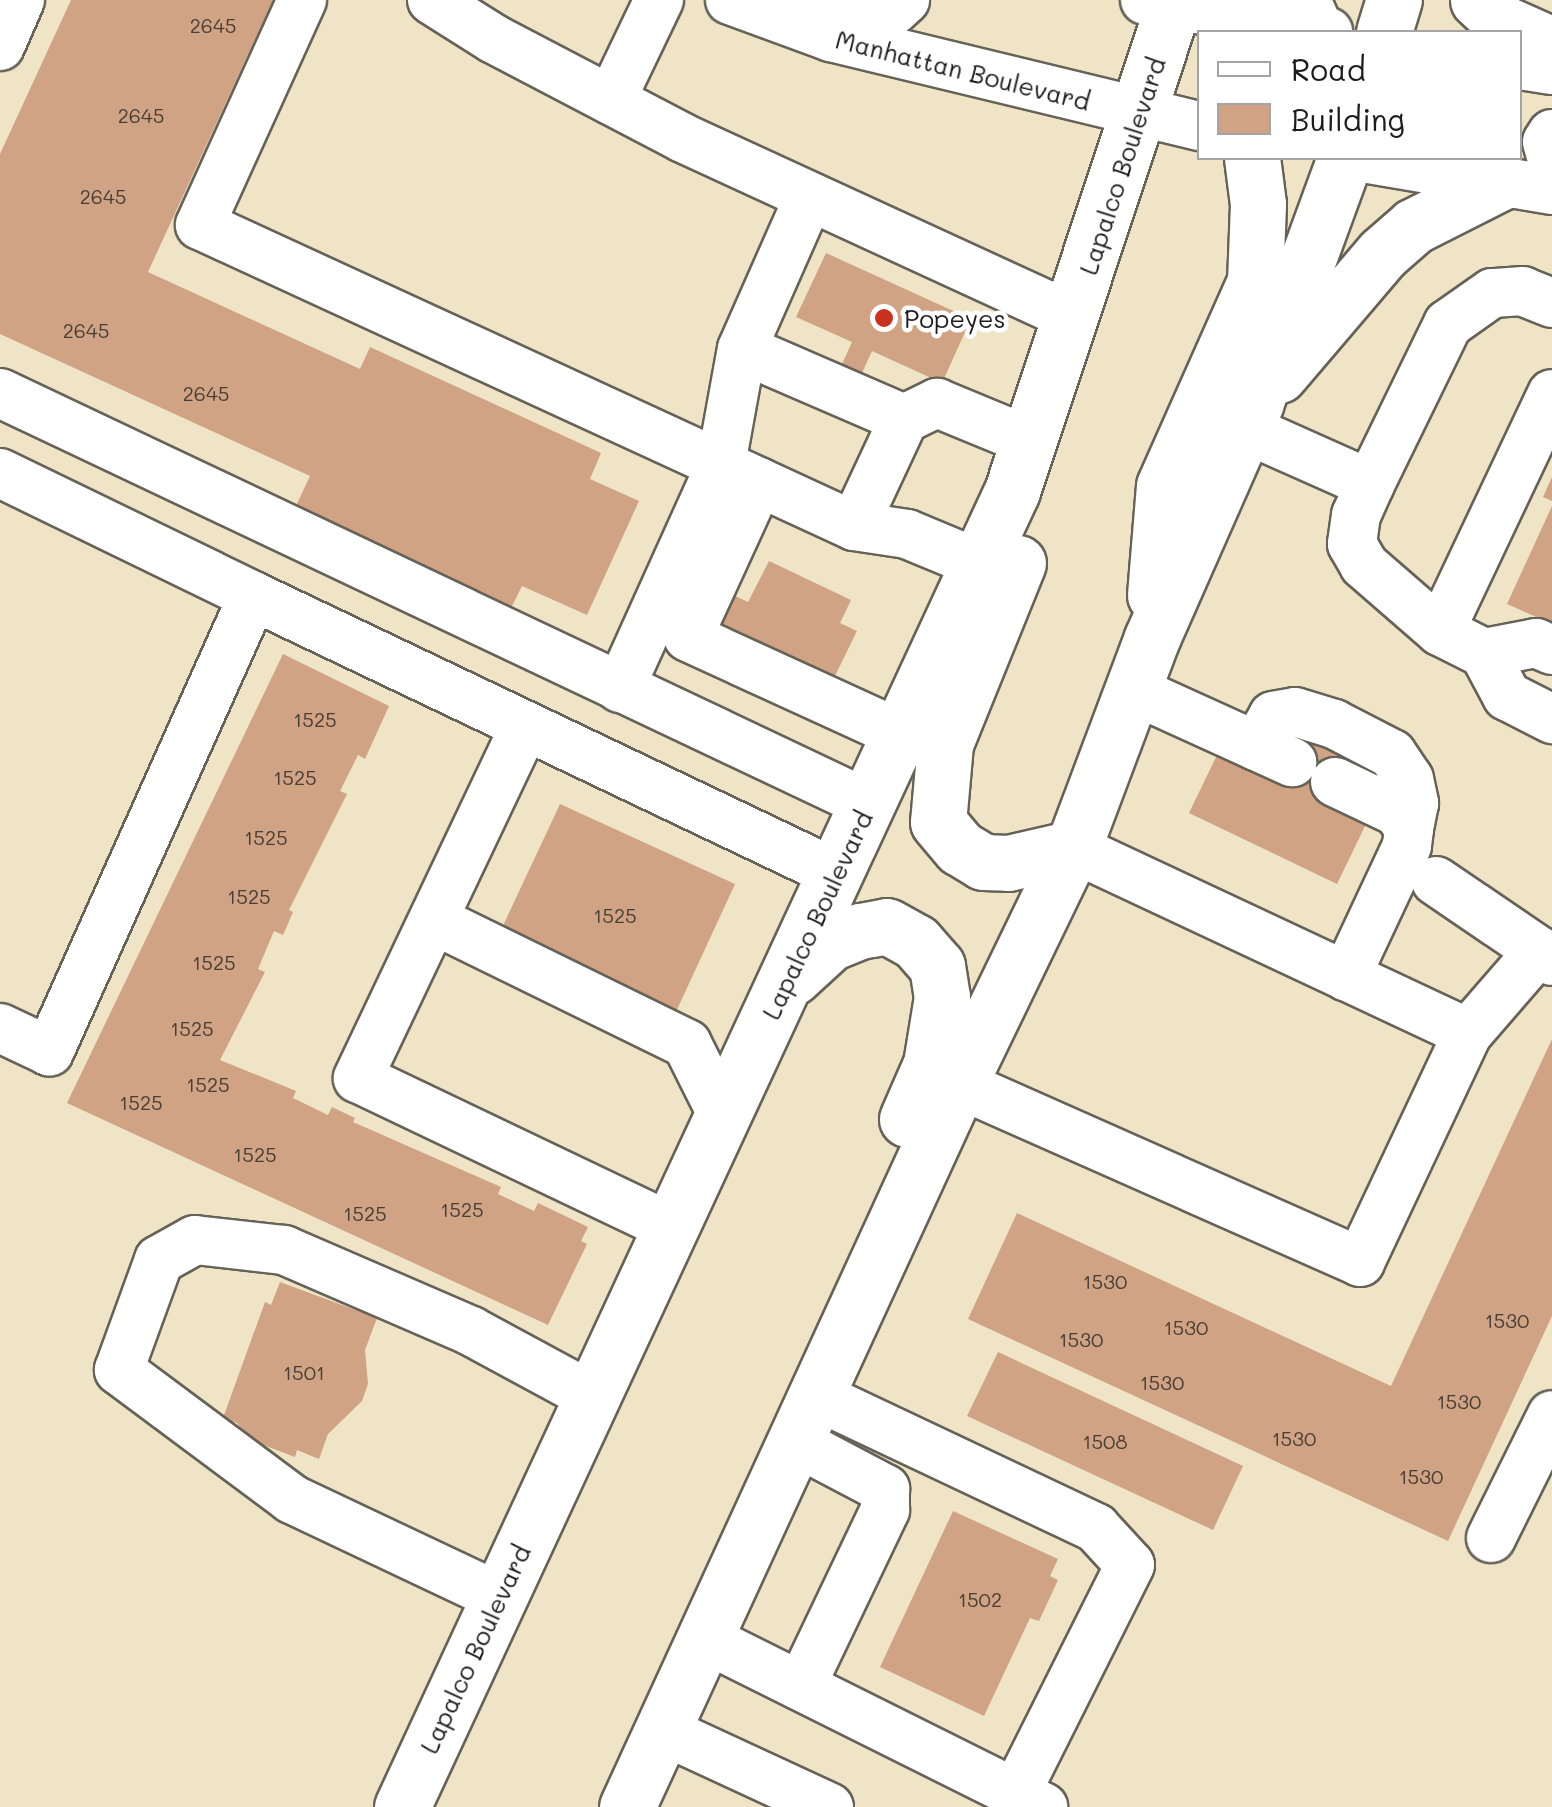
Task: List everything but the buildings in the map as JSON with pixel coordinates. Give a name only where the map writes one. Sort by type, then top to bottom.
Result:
[{"type":"main road","points":[[1385,30],[1394,0]]},
{"type":"main road","points":[[1478,0],[1503,22],[1521,30]]},
{"type":"main road","name":"Lapalco Boulevard","points":[[402,1807],[1012,491],[1173,11]]},
{"type":"main road","points":[[1522,31],[1552,44]]},
{"type":"main road","points":[[1152,638],[1164,486],[1255,282],[1258,204],[1252,160]]},
{"type":"main road","points":[[627,1807],[1073,848],[1152,638],[1250,416],[1344,160]]},
{"type":"main road","points":[[1446,160],[1498,183]]},
{"type":"main road","points":[[1250,416],[1383,253],[1414,226],[1498,183]]},
{"type":"main road","points":[[1012,491],[1019,561],[945,744],[938,822],[960,848],[983,862],[1008,863],[1073,848]]},
{"type":"main road","points":[[786,983],[830,943],[888,926],[916,942],[937,966],[942,996],[931,1064],[867,1211],[853,1318]]},
{"type":"main road","points":[[444,1807],[508,1668],[499,1597]]},
{"type":"street","points":[[0,46],[20,0]]},
{"type":"street","points":[[302,0],[200,224],[854,526],[907,534],[977,564]]},
{"type":"street","points":[[432,0],[494,39],[610,100],[1072,317]]},
{"type":"street","points":[[610,100],[659,0]]},
{"type":"street","name":"Manhattan Boulevard","points":[[730,0],[831,37],[1197,125]]},
{"type":"street","points":[[814,0],[870,15],[894,10],[905,0]]},
{"type":"street","points":[[1173,11],[1315,24]]},
{"type":"street","points":[[1522,65],[1552,70]]},
{"type":"street","points":[[1552,134],[1548,142],[1552,160]]},
{"type":"street","points":[[1374,160],[1552,190]]},
{"type":"street","points":[[620,688],[669,629],[740,473],[742,349],[810,197]]},
{"type":"street","points":[[1552,304],[1523,291],[1492,293],[1448,324],[1356,514],[1352,544],[1364,564],[1440,631],[1484,653],[1507,696],[1552,718]]},
{"type":"street","points":[[742,349],[904,419]]},
{"type":"street","points":[[0,393],[868,804]]},
{"type":"street","points":[[1440,631],[1552,394]]},
{"type":"street","points":[[854,526],[904,419],[936,403],[1029,440]]},
{"type":"street","points":[[1250,416],[1370,484]]},
{"type":"street","points":[[0,473],[837,874]]},
{"type":"street","points":[[0,1028],[49,1051],[253,596]]},
{"type":"street","points":[[669,629],[900,734]]},
{"type":"street","points":[[1484,653],[1536,643],[1552,650]]},
{"type":"street","points":[[1133,690],[1274,754],[1273,716],[1295,712],[1334,724],[1392,754],[1408,779],[1414,803],[1407,846],[1346,976]]},
{"type":"street","points":[[526,726],[358,1078],[672,1228]]},
{"type":"street","points":[[1335,782],[1398,812],[1409,830]]},
{"type":"street","points":[[1073,848],[1468,1033]]},
{"type":"street","points":[[960,1084],[1360,1262],[1468,1033],[1546,956],[1436,881]]},
{"type":"street","points":[[434,920],[687,1044],[724,1118]]},
{"type":"street","points":[[499,1597],[292,1499],[119,1370],[158,1260],[195,1240],[284,1250],[472,1331],[593,1397]]},
{"type":"street","points":[[1491,1538],[1552,1415]]},
{"type":"street","points":[[800,1686],[885,1510],[884,1489],[807,1419]]},
{"type":"street","points":[[706,1639],[1030,1800],[1130,1564],[1096,1528],[807,1419]]},
{"type":"street","points":[[662,1730],[829,1807]]},
{"type":"place","name":"Popeyes","points":[[884,318]]}]
